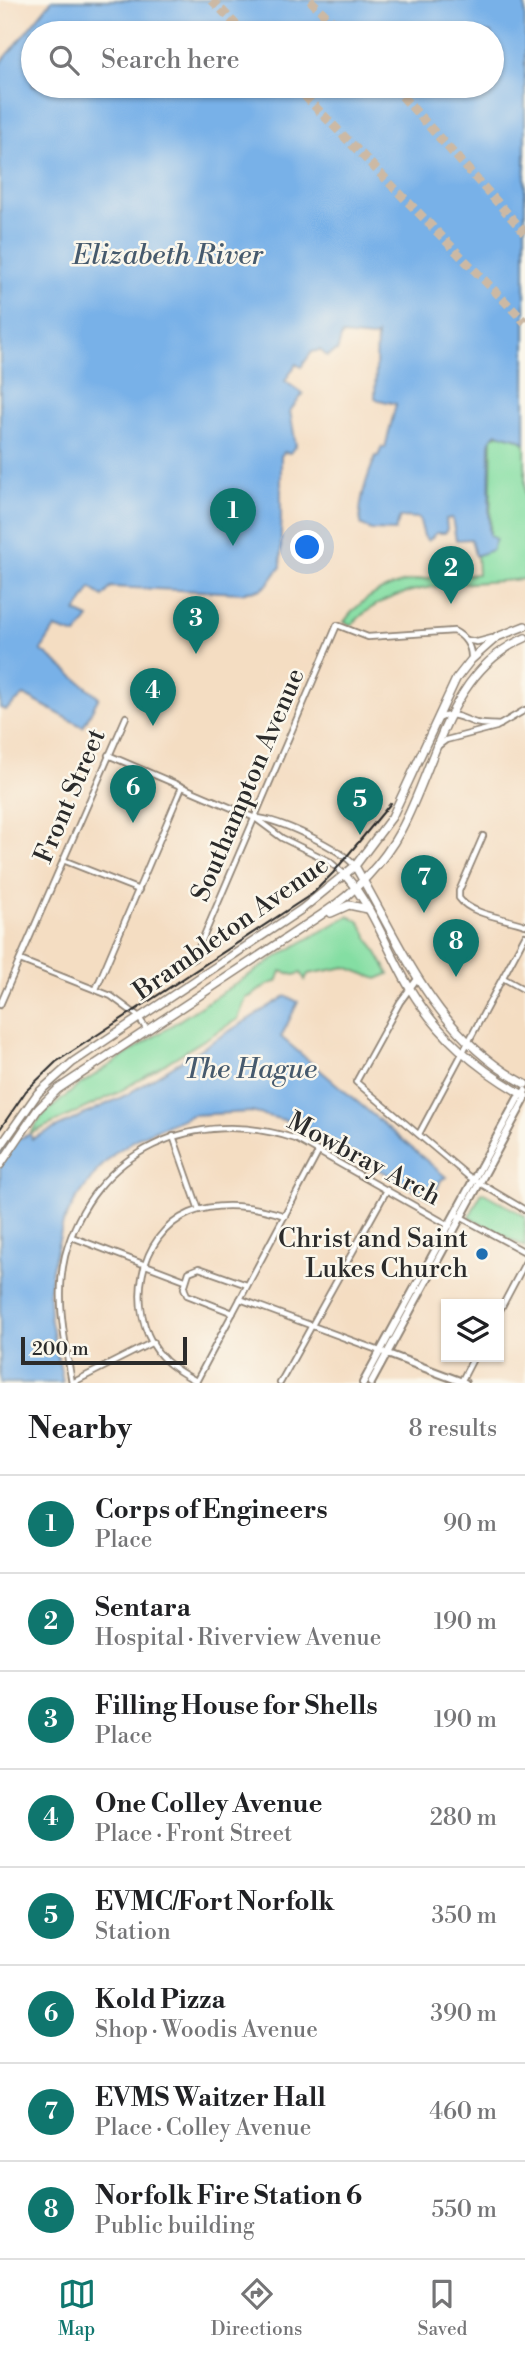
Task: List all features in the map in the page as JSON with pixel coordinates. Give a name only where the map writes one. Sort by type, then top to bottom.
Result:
[{"type":"main road","name":"Brambleton Avenue","points":[[0,1147],[44,1087],[65,1068],[302,909],[355,866],[392,817],[449,691],[471,660],[497,637],[525,624]]},
{"type":"main road","name":"Brambleton Avenue","points":[[0,1165],[35,1113],[65,1084],[305,926],[356,888],[400,832],[452,714],[470,680],[504,648],[525,638]]},
{"type":"main road","points":[[355,866],[417,979],[436,1005],[468,1042],[496,1066],[525,1084]]},
{"type":"main road","points":[[345,875],[356,888],[410,988],[433,1021],[462,1054],[524,1095]]},
{"type":"main road","points":[[305,926],[349,905],[368,909]]},
{"type":"street","name":"Southampton Avenue","points":[[194,959],[339,626],[374,638],[454,631],[465,640]]},
{"type":"street","points":[[471,660],[465,640],[483,641],[497,637]]},
{"type":"street","points":[[438,747],[446,740],[481,733],[525,710]]},
{"type":"street","points":[[435,722],[452,714],[483,724],[501,724]]},
{"type":"street","name":"Front Street","points":[[0,1005],[126,717]]},
{"type":"street","points":[[108,755],[255,818],[282,838],[324,858],[345,875]]},
{"type":"street","points":[[96,989],[182,787]]},
{"type":"street","points":[[255,818],[267,819],[327,845],[355,866]]},
{"type":"street","points":[[484,836],[459,891],[459,898],[464,904],[490,915],[525,925]]},
{"type":"street","points":[[63,860],[139,890]]},
{"type":"street","points":[[419,1134],[525,936]]},
{"type":"street","points":[[20,960],[116,998],[139,1017],[148,1030]]},
{"type":"street","points":[[503,978],[525,990]]},
{"type":"street","points":[[417,979],[356,1082],[476,1182],[525,1210]]},
{"type":"street","points":[[363,1383],[383,1352],[524,1095]]},
{"type":"street","name":"Mowbray Arch","points":[[72,1383],[61,1314],[61,1279],[72,1237],[85,1210],[116,1170],[173,1136],[202,1129],[247,1127],[275,1132],[296,1139],[452,1226]]},
{"type":"street","points":[[173,1136],[199,1210]]},
{"type":"street","points":[[285,1216],[246,1207],[199,1210],[170,1226],[157,1241],[145,1265],[140,1286],[142,1313],[153,1342],[174,1369],[196,1382],[247,1285],[285,1216],[319,1152]]},
{"type":"street","points":[[280,1383],[387,1190]]},
{"type":"street","points":[[457,1216],[525,1252]]},
{"type":"street","points":[[72,1237],[186,1280]]},
{"type":"street","points":[[504,1303],[525,1263]]},
{"type":"street","points":[[233,1313],[187,1295],[184,1288],[189,1272],[199,1268],[247,1285]]},
{"type":"street","points":[[240,1299],[462,1383],[472,1362]]},
{"type":"street","points":[[72,1383],[153,1342]]},
{"type":"street","points":[[371,1383],[383,1352]]},
{"type":"green space","points":[[500,434],[519,439],[525,444],[525,579],[456,584],[409,592],[368,610],[352,625],[344,622],[357,607],[387,588],[422,579],[478,574],[477,555],[495,539],[490,536],[492,437]]},
{"type":"green space","points":[[348,916],[359,921],[389,974],[377,979],[346,967],[308,974],[305,980],[301,973],[294,975],[281,971],[277,982],[268,984],[246,998],[238,1019],[117,1093],[30,1134],[42,1116],[78,1086],[283,953]]},
{"type":"green space","points":[[482,1192],[525,1216],[525,1247],[469,1217]]},
{"type":"water","name":"Elizabeth River","points":[[52,0],[525,0],[525,443],[497,433],[492,437],[489,530],[490,536],[496,539],[492,550],[475,556],[471,539],[456,540],[452,518],[446,519],[445,533],[436,533],[428,541],[419,518],[400,517],[395,531],[372,530],[362,526],[360,510],[364,491],[376,456],[382,447],[385,448],[396,404],[375,399],[377,335],[373,338],[342,335],[337,351],[327,356],[320,350],[312,352],[301,367],[296,364],[285,381],[303,394],[290,411],[296,445],[290,453],[284,452],[281,456],[281,567],[267,585],[243,593],[111,587],[103,597],[91,588],[76,612],[89,618],[76,635],[55,628],[41,650],[99,697],[83,727],[24,695],[6,710],[0,708],[0,64],[21,38],[21,98],[504,98],[504,21],[35,21]]},
{"type":"water","name":"The Hague","points":[[286,996],[298,1002],[281,1037],[446,1177],[441,1180],[432,1200],[315,1132],[288,1121],[251,1112],[192,1115],[141,1136],[116,1152],[98,1170],[75,1201],[63,1223],[49,1291],[50,1317],[63,1383],[0,1383],[0,1146],[30,1134],[32,1139],[126,1095]]},
{"type":"tunnel","points":[[212,0],[232,21]]},
{"type":"tunnel","points":[[310,0],[332,21]]},
{"type":"tunnel","points":[[307,98],[525,322]]},
{"type":"tunnel","points":[[404,98],[525,233]]},
{"type":"tram line","points":[[0,1129],[26,1091],[56,1062],[312,894],[391,803]]},
{"type":"place","name":"Corps of Engineers","points":[[233,546]]},
{"type":"place","name":"Sentara","points":[[451,604]]},
{"type":"place","name":"Filling House for Shells","points":[[196,654]]},
{"type":"place","name":"One Colley Avenue","points":[[153,726]]},
{"type":"place","name":"Kold Pizza","points":[[133,823]]},
{"type":"place","name":"EVMC/Fort Norfolk","points":[[360,835]]},
{"type":"place","name":"EVMS Waitzer Hall","points":[[424,913]]},
{"type":"place","name":"Norfolk Fire Station 6","points":[[456,977]]},
{"type":"place","name":"Christ and Saint Lukes Church","points":[[482,1254]]}]
